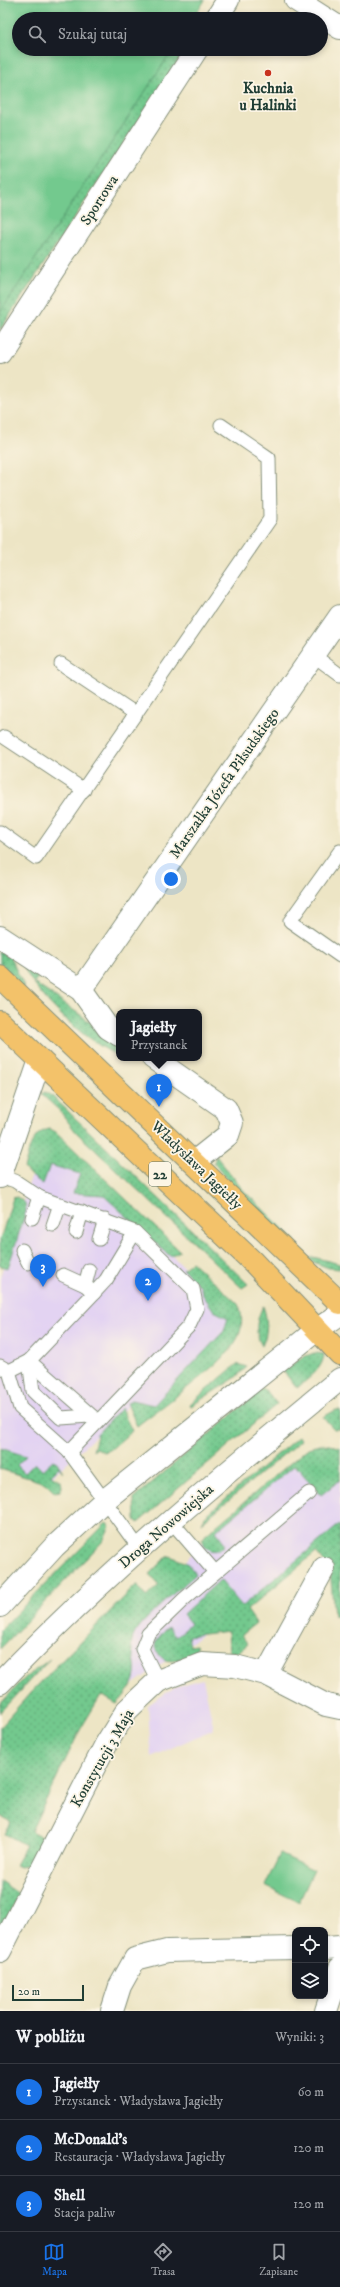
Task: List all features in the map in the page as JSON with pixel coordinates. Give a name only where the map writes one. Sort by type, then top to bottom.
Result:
[{"type":"main road","name":"Władysława Jagiełły","points":[[0,977],[340,1303]]},
{"type":"main road","name":"22","points":[[0,1022],[253,1262],[340,1354]]},
{"type":"street","points":[[220,12],[228,0]]},
{"type":"street","points":[[296,0],[315,12]]},
{"type":"street","points":[[328,20],[340,28]]},
{"type":"street","name":"Sportowa","points":[[0,352],[192,56]]},
{"type":"street","name":"Marszałka Józefa Piłsudskiego","points":[[81,990],[340,616]]},
{"type":"street","points":[[8,943],[81,990],[108,1028],[116,1033]]},
{"type":"street","points":[[5,1178],[40,1060]]},
{"type":"street","points":[[157,1061],[226,1109],[232,1123],[228,1135],[194,1162]]},
{"type":"street","points":[[0,1606],[54,1547],[105,1500],[318,1329],[340,1314]]},
{"type":"street","name":"Droga Nowowiejska","points":[[0,1683],[73,1608],[139,1548],[340,1378]]},
{"type":"street","points":[[266,1674],[324,1568]]},
{"type":"street","name":"Konstytucji 3 Maja","points":[[0,1951],[106,1744],[127,1710],[158,1681],[202,1664],[235,1666],[266,1674],[326,1705],[340,1708]]},
{"type":"street","points":[[328,1948],[340,1947]]},
{"type":"street","points":[[112,2011],[120,1986],[135,1959],[167,1951],[292,1948]]},
{"type":"street","points":[[326,2011],[340,1968]]},
{"type":"lane","points":[[0,832],[36,858],[270,519],[269,458],[221,425]]},
{"type":"lane","points":[[313,655],[340,675]]},
{"type":"lane","points":[[61,664],[136,714]]},
{"type":"lane","points":[[4,737],[84,790]]},
{"type":"lane","points":[[340,851],[290,921],[340,956]]},
{"type":"lane","points":[[5,1178],[39,1197],[135,1232],[193,1288],[197,1309],[184,1332],[94,1418],[69,1452]]},
{"type":"lane","points":[[32,1218],[39,1197]]},
{"type":"lane","points":[[54,1225],[60,1204]]},
{"type":"lane","points":[[76,1232],[82,1212]]},
{"type":"lane","points":[[99,1239],[105,1220]]},
{"type":"lane","points":[[135,1232],[106,1280],[90,1289],[29,1361],[4,1369],[20,1408],[69,1452],[139,1548]]},
{"type":"lane","points":[[22,1250],[28,1263]]},
{"type":"lane","points":[[89,1270],[90,1289]]},
{"type":"lane","points":[[63,1275],[90,1289]]},
{"type":"lane","points":[[29,1361],[33,1392],[61,1418],[94,1418]]},
{"type":"lane","points":[[29,1361],[94,1418]]},
{"type":"lane","points":[[158,1681],[142,1649],[148,1634],[215,1572],[309,1493]]},
{"type":"lane","points":[[171,1521],[215,1572]]},
{"type":"shaded area","points":[[49,1137],[232,1314],[212,1365],[138,1424],[129,1405],[45,1483],[0,1469],[0,1277],[43,1138]]},
{"type":"shaded area","points":[[340,1455],[340,1551],[316,1552],[221,1632],[206,1632],[129,1687],[122,1637],[205,1538],[295,1463]]},
{"type":"shaded area","points":[[203,1679],[214,1729],[151,1757],[148,1705],[175,1687]]},
{"type":"green space","points":[[0,0],[205,0],[197,12],[12,12],[12,56],[168,56],[0,313]]},
{"type":"green space","points":[[136,56],[181,56],[0,330],[0,261]]},
{"type":"green space","points":[[0,951],[10,957],[24,986],[22,988],[0,966]]},
{"type":"green space","points":[[24,968],[38,977],[34,983],[82,1016],[116,1044],[116,1054],[92,1041],[65,1019],[41,994]]},
{"type":"green space","points":[[45,1092],[51,1095],[248,1284],[242,1288],[76,1132],[59,1110],[41,1094]]},
{"type":"green space","points":[[50,1129],[56,1132],[180,1251],[170,1256],[103,1195],[73,1193],[80,1174],[50,1165],[43,1184],[30,1175],[24,1168],[29,1149],[39,1134]]},
{"type":"green space","points":[[216,1156],[246,1193],[295,1240],[290,1243],[231,1185],[214,1163]]},
{"type":"green space","points":[[17,1197],[25,1203],[26,1211],[8,1268],[0,1266],[0,1240],[13,1198]]},
{"type":"green space","points":[[313,1257],[340,1264],[340,1269],[329,1268],[308,1260]]},
{"type":"green space","points":[[192,1262],[238,1304],[242,1322],[239,1335],[230,1349],[220,1360],[137,1426],[127,1403],[131,1400],[154,1405],[224,1331],[228,1318],[214,1311],[203,1295],[200,1286],[183,1269]]},
{"type":"green space","points":[[263,1306],[267,1326],[262,1346],[259,1341],[257,1331],[257,1321]]},
{"type":"green space","points":[[314,1353],[324,1354],[321,1364],[311,1377],[297,1388],[283,1371],[301,1358]]},
{"type":"green space","points":[[237,1364],[247,1367],[235,1378],[191,1406],[190,1404]]},
{"type":"green space","points":[[263,1388],[277,1404],[138,1523],[135,1520],[134,1498]]},
{"type":"green space","points":[[121,1408],[132,1431],[110,1450],[104,1452],[97,1448],[93,1451],[96,1435]]},
{"type":"green space","points":[[336,1410],[340,1410],[340,1429],[334,1429],[323,1417]]},
{"type":"green space","points":[[299,1436],[301,1440],[201,1523],[204,1517]]},
{"type":"green space","points":[[323,1444],[340,1447],[340,1480],[321,1495],[295,1465],[216,1531],[224,1542],[224,1546],[214,1551],[205,1546],[201,1539],[308,1448]]},
{"type":"green space","points":[[0,1448],[26,1456],[17,1465],[25,1473],[35,1463],[42,1470],[53,1460],[57,1462],[63,1472],[59,1467],[51,1475],[61,1481],[62,1487],[60,1491],[54,1492],[45,1483],[0,1469]]},
{"type":"green space","points":[[106,1523],[110,1526],[103,1541],[0,1649],[0,1630]]},
{"type":"green space","points":[[340,1524],[340,1617],[334,1616],[330,1569],[316,1552],[247,1610],[256,1623],[241,1635],[248,1644],[238,1652],[229,1652],[228,1631],[188,1636],[190,1646],[196,1645],[198,1654],[171,1661],[161,1657],[155,1643],[168,1627],[176,1637],[191,1624],[183,1614],[220,1580],[242,1606]]},
{"type":"green space","points":[[170,1556],[187,1563],[196,1574],[151,1614],[133,1637],[132,1648],[135,1672],[132,1684],[117,1704],[101,1695],[80,1730],[31,1831],[42,1837],[44,1842],[34,1863],[21,1867],[15,1865],[26,1845],[5,1834],[11,1822],[0,1816],[0,1727],[32,1691],[137,1584],[146,1597],[159,1585],[149,1574],[163,1560]]},
{"type":"green space","points":[[50,1659],[0,1712],[0,1705],[2,1702],[26,1677]]},
{"type":"green space","points":[[280,1854],[314,1870],[299,1902],[265,1886]]},
{"type":"green space","points":[[0,1881],[19,1894],[0,1938]]},
{"type":"place","name":"Kuchnia u Halinki","points":[[268,73]]},
{"type":"place","name":"Jagiełły","points":[[159,1107]]},
{"type":"place","name":"Shell","points":[[43,1287]]},
{"type":"place","name":"McDonald's","points":[[148,1301]]}]
